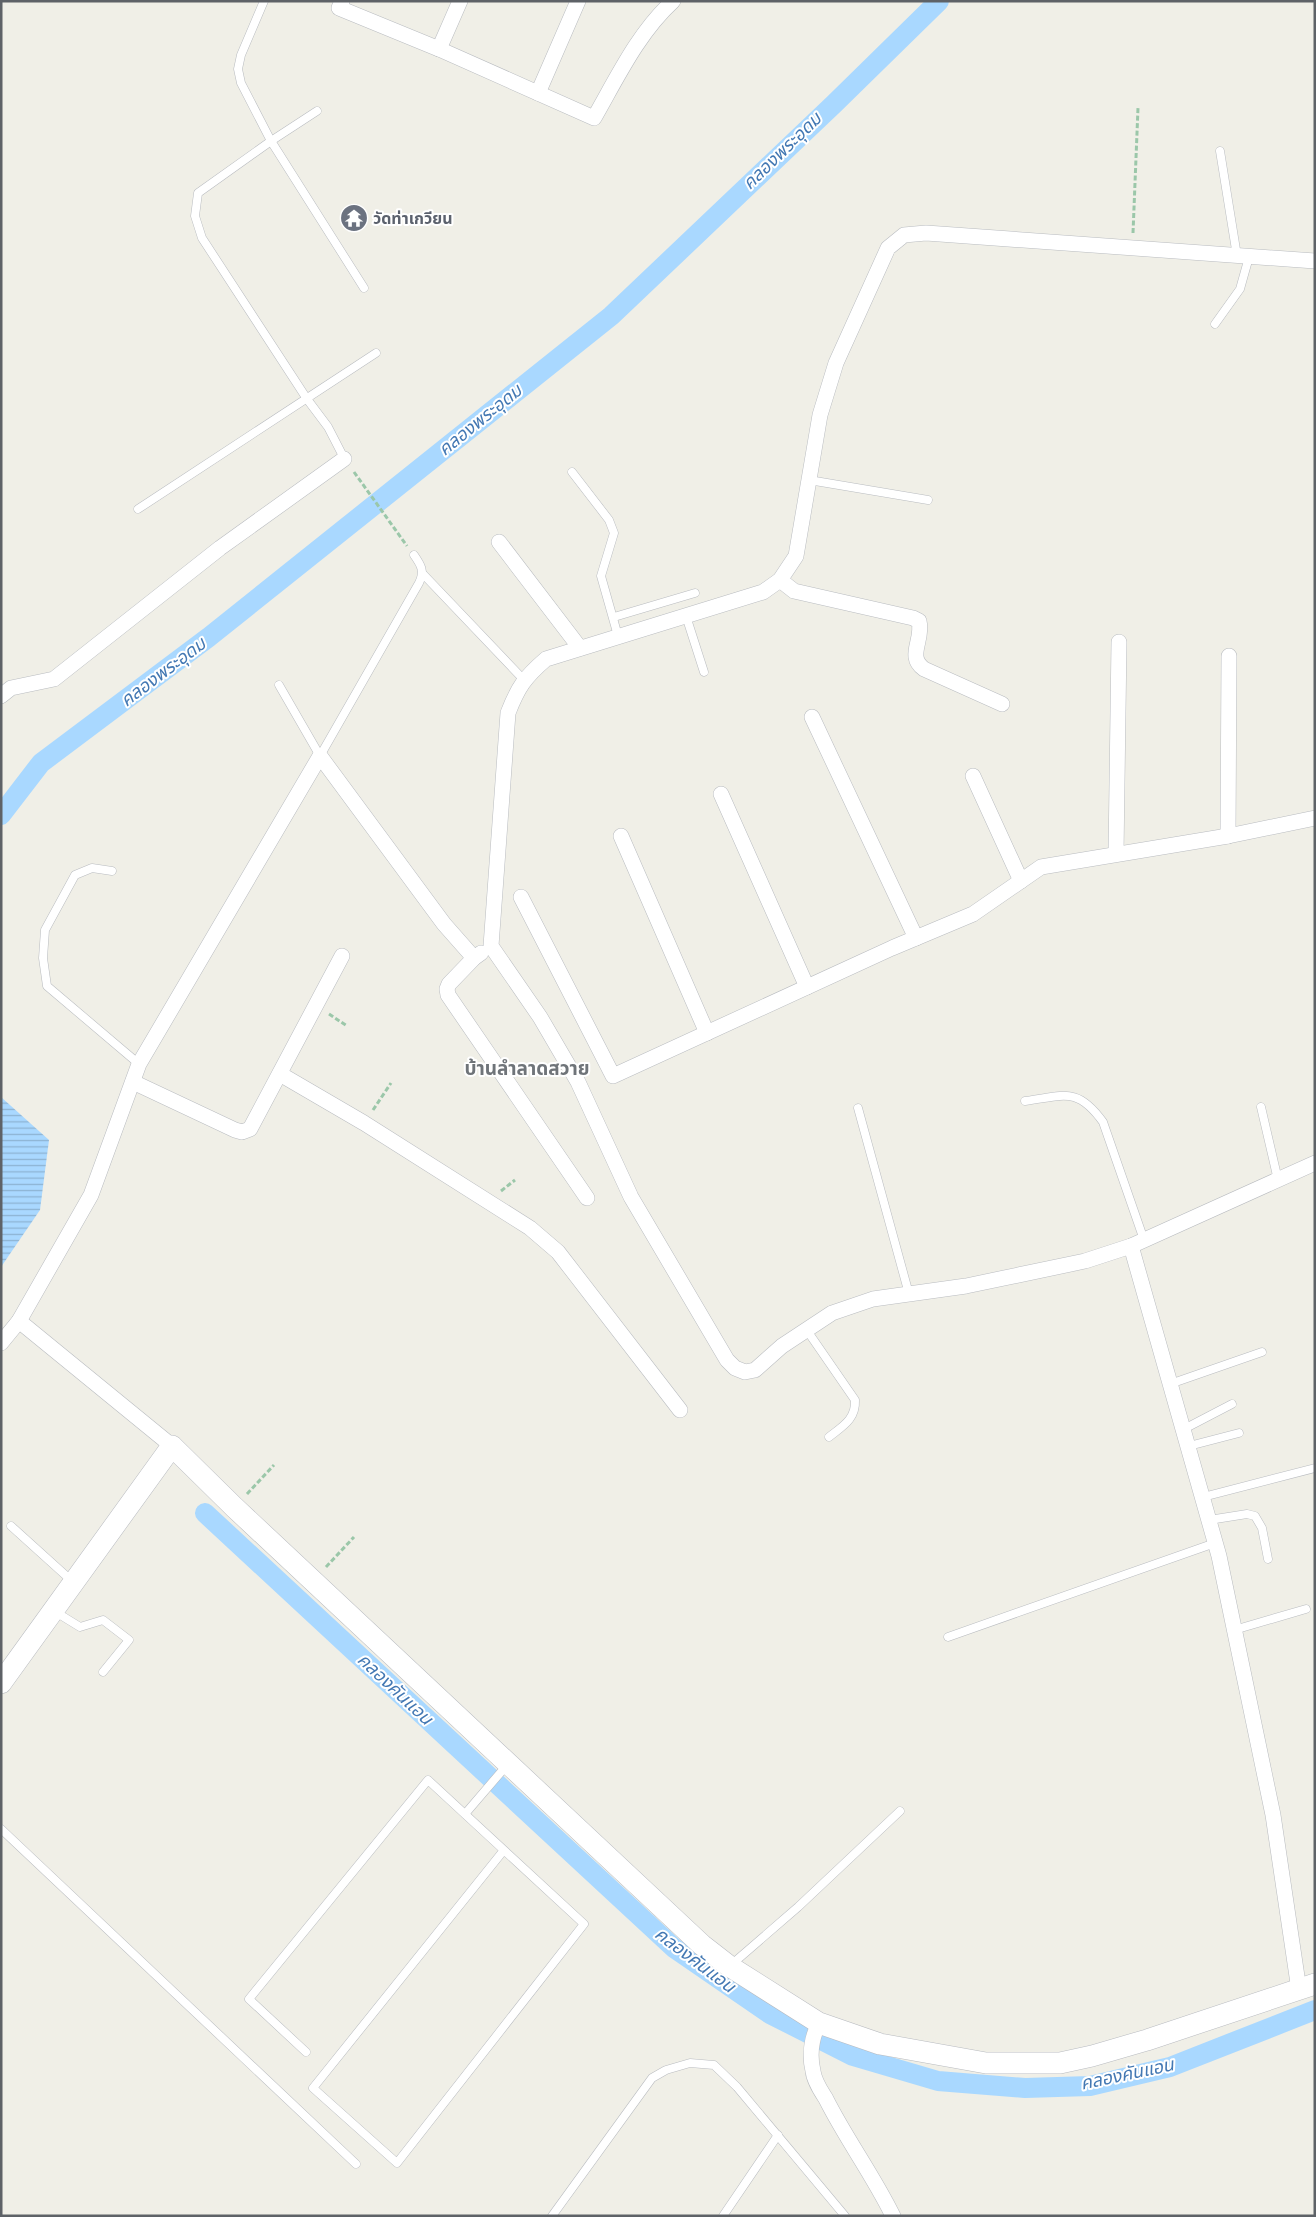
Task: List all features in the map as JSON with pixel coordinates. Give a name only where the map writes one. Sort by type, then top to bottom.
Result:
[{"type":"street","points":[[342,1],[339,8],[439,49],[594,118],[639,40],[655,18],[673,1]]},
{"type":"street","points":[[439,49],[460,1]]},
{"type":"street","points":[[538,93],[578,1]]},
{"type":"street","points":[[1315,261],[926,233],[904,235],[888,248],[836,363],[820,415],[796,556],[780,580],[763,592],[546,659],[524,680],[516,692],[508,713],[491,946],[540,1017],[578,1082],[631,1197],[727,1360],[736,1368],[745,1372],[755,1370],[782,1346],[832,1313],[873,1299],[966,1286],[1086,1261],[1137,1243],[1315,1163]]},
{"type":"street","points":[[1,696],[12,688],[54,678],[220,548],[346,461]]},
{"type":"street","points":[[499,542],[580,648]]},
{"type":"street","points":[[780,580],[794,591],[913,618],[919,621],[921,628],[915,658],[917,664],[924,669],[1002,704]]},
{"type":"street","points":[[1116,854],[1119,642]]},
{"type":"street","points":[[1228,836],[1229,656]]},
{"type":"street","points":[[812,718],[916,938]]},
{"type":"street","points":[[1,1343],[19,1321],[91,1195],[138,1064],[320,756],[444,924],[474,958]]},
{"type":"street","points":[[973,776],[1021,881]]},
{"type":"street","points":[[721,794],[807,987]]},
{"type":"street","points":[[521,897],[612,1076],[973,914],[1041,867],[1228,836],[1315,818]]},
{"type":"street","points":[[621,836],[707,1033]]},
{"type":"street","points":[[491,946],[474,958],[449,984],[447,989],[448,995],[587,1198]]},
{"type":"street","points":[[133,1082],[242,1132],[250,1129],[342,956]]},
{"type":"street","points":[[280,1074],[364,1123],[530,1228],[558,1252],[680,1410]]},
{"type":"street","points":[[19,1321],[172,1446],[234,1507],[702,1945],[816,2029],[880,2044],[986,2063],[1060,2063],[1147,2040],[1307,1987],[1273,1815],[1215,1542],[1170,1384],[1137,1243]]},
{"type":"street","points":[[1,1683],[172,1446]]},
{"type":"street","points":[[816,2029],[810,2054],[813,2074],[837,2122],[860,2156],[894,2216]]},
{"type":"lane","points":[[264,1],[241,55],[238,69],[241,83],[271,141],[364,288]]},
{"type":"lane","points":[[317,111],[198,193],[195,216],[202,238],[307,399],[328,427],[346,461]]},
{"type":"lane","points":[[1215,324],[1240,289],[1243,256],[1220,151]]},
{"type":"lane","points":[[138,509],[376,353]]},
{"type":"lane","points":[[572,472],[609,520],[614,533],[601,576],[618,636]]},
{"type":"lane","points":[[809,480],[928,500]]},
{"type":"lane","points":[[414,555],[422,566],[423,574],[524,680]]},
{"type":"lane","points":[[320,756],[423,574]]},
{"type":"lane","points":[[614,618],[695,592]]},
{"type":"lane","points":[[686,616],[704,672]]},
{"type":"lane","points":[[279,685],[320,756]]},
{"type":"lane","points":[[112,871],[92,868],[74,875],[45,930],[42,958],[47,986],[138,1064]]},
{"type":"lane","points":[[1025,1102],[1065,1096],[1080,1097],[1093,1108],[1103,1122],[1137,1243]]},
{"type":"lane","points":[[858,1108],[909,1294]]},
{"type":"lane","points":[[1261,1108],[1278,1180]]},
{"type":"lane","points":[[806,1329],[855,1400],[855,1409],[850,1421],[829,1437]]},
{"type":"lane","points":[[1170,1384],[1262,1352]]},
{"type":"lane","points":[[1184,1429],[1232,1404]]},
{"type":"lane","points":[[1188,1446],[1238,1433]]},
{"type":"lane","points":[[1203,1497],[1315,1468]]},
{"type":"lane","points":[[1209,1520],[1246,1514],[1255,1516],[1262,1528],[1268,1559]]},
{"type":"lane","points":[[11,1526],[75,1583]]},
{"type":"lane","points":[[948,1637],[1215,1542]]},
{"type":"lane","points":[[1234,1630],[1306,1610]]},
{"type":"lane","points":[[54,1612],[80,1627],[104,1620],[129,1640],[102,1672]]},
{"type":"lane","points":[[465,1813],[508,1764]]},
{"type":"lane","points":[[306,2052],[249,1999],[428,1780],[465,1813],[584,1924],[397,2163],[313,2088],[504,1850]]},
{"type":"lane","points":[[729,1966],[798,1907],[900,1811]]},
{"type":"lane","points":[[1,1829],[356,2164]]},
{"type":"lane","points":[[552,2216],[652,2078],[666,2070],[690,2064],[714,2065],[737,2087],[845,2216]]},
{"type":"lane","points":[[723,2216],[778,2135]]},
{"type":"path","points":[[1132,248],[1138,108]]},
{"type":"path","points":[[346,461],[414,555]]},
{"type":"path","points":[[364,1123],[391,1083]]},
{"type":"path","points":[[234,1507],[274,1465]]},
{"type":"path","points":[[314,1581],[354,1537]]},
{"type":"water","points":[[1,1097],[49,1140],[40,1210],[1,1267]]},
{"type":"waterway","name":"คลองพระอุดม","points":[[1,815],[41,763],[209,637],[611,316],[834,104],[939,1]]},
{"type":"waterway","name":"คลองคันแอน","points":[[205,1513],[674,1948],[770,2014],[853,2056],[938,2081],[1025,2088],[1090,2086],[1170,2067],[1315,2010]]},
{"type":"place","name":"วัดท่าเกวียน","points":[[354,218]]},
{"type":"district","name":"บ้านลำลาดสวาย","points":[[527,1068]]}]
